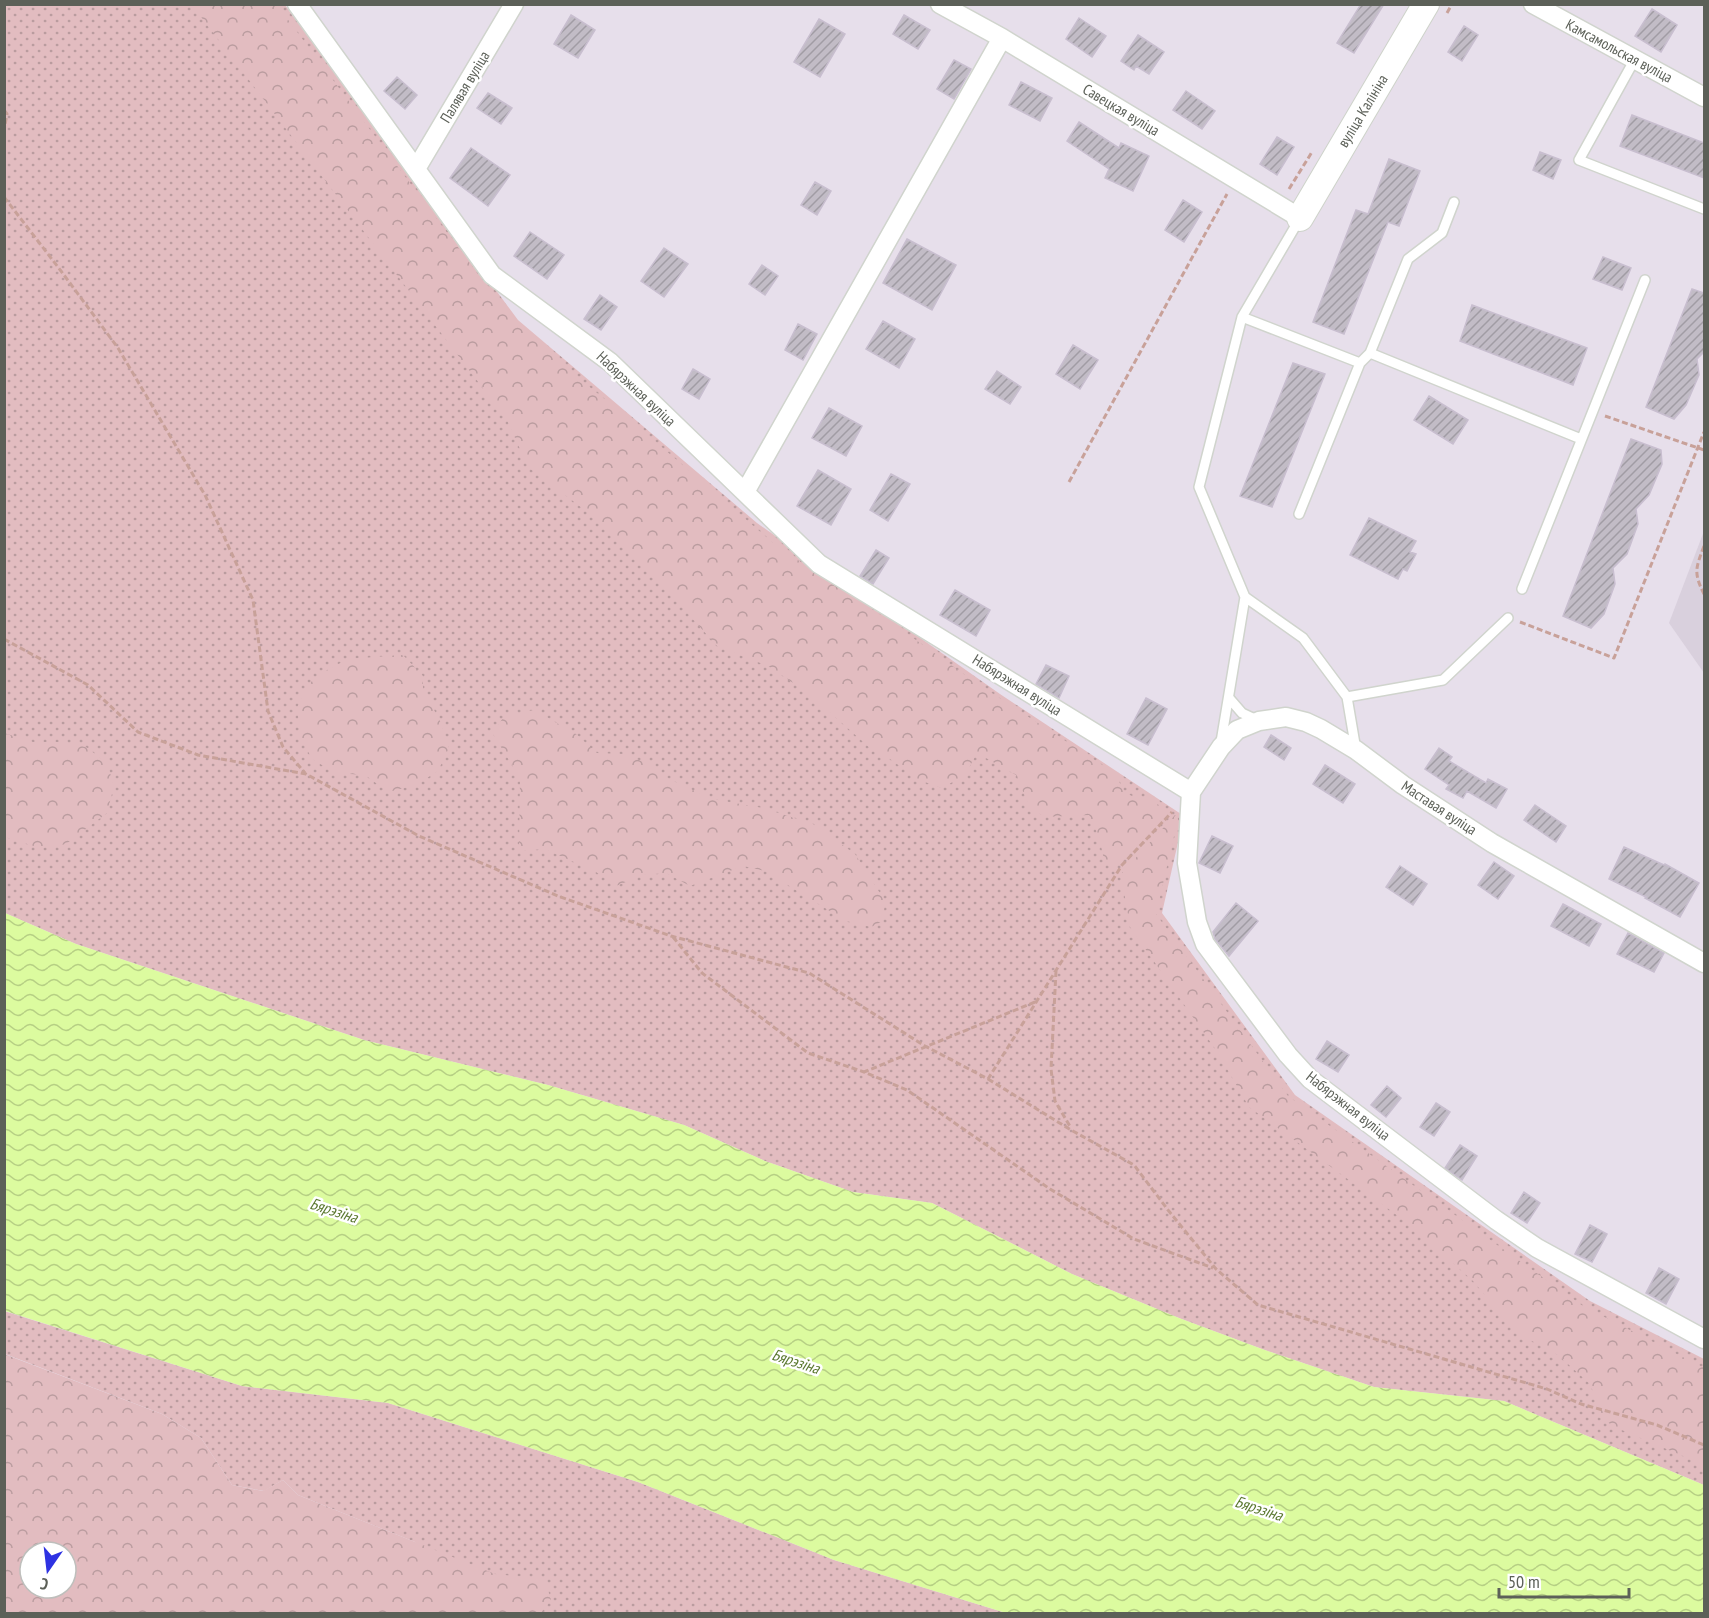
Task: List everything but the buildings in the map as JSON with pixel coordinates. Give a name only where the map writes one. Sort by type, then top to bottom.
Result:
[{"type":"street","name":"Набярэжная вуліца","points":[[297,4],[492,275],[610,362],[819,564],[1191,792],[1187,863],[1197,922],[1205,944],[1288,1055],[1310,1079],[1496,1220],[1537,1248],[1704,1339]]},
{"type":"street","name":"Палявая вуліца","points":[[416,169],[514,4]]},
{"type":"street","name":"Савецкая вуліца","points":[[940,4],[1002,38],[1300,218]]},
{"type":"street","name":"вуліца Калініна","points":[[1300,218],[1426,4]]},
{"type":"street","name":"Камсамольская вуліца","points":[[1533,4],[1704,97]]},
{"type":"street","points":[[745,492],[1002,38]]},
{"type":"street","name":"Маставая вуліца","points":[[1191,792],[1221,747],[1237,730],[1259,721],[1286,717],[1306,722],[1356,750],[1403,785],[1492,843],[1704,963]]},
{"type":"lane","points":[[1635,59],[1580,160],[1704,209]]},
{"type":"lane","points":[[1299,514],[1360,363],[1371,353],[1408,259],[1442,233],[1454,202]]},
{"type":"lane","points":[[1221,747],[1245,597],[1199,487],[1242,316],[1300,218]]},
{"type":"lane","points":[[1522,589],[1645,279]]},
{"type":"lane","points":[[1242,316],[1360,363]]},
{"type":"lane","points":[[1371,353],[1581,439]]},
{"type":"lane","points":[[1245,597],[1304,638],[1347,697],[1356,750]]},
{"type":"lane","points":[[1347,697],[1443,680],[1508,618]]},
{"type":"lane","points":[[1229,698],[1242,713],[1259,721]]},
{"type":"path","points":[[4,110],[7,114],[4,130]]},
{"type":"path","points":[[1069,482],[1235,179]]},
{"type":"path","points":[[4,197],[62,270],[118,348],[205,495],[253,600],[268,711],[283,747],[306,774]]},
{"type":"path","points":[[1592,411],[1704,450]]},
{"type":"path","points":[[1508,618],[1614,658],[1704,432]]},
{"type":"path","points":[[1704,546],[1696,569],[1696,578],[1704,594]]},
{"type":"path","points":[[4,639],[88,685],[138,732],[198,755],[306,774],[419,836],[558,896],[671,936],[808,974],[925,1046],[988,1079],[1071,1130],[1134,1165],[1216,1269],[1258,1305],[1547,1389],[1581,1404],[1657,1425],[1704,1445]]},
{"type":"path","points":[[988,1079],[1122,865],[1191,792]]},
{"type":"path","points":[[671,936],[702,974],[808,1053],[864,1072],[907,1090],[1050,1189],[1134,1239],[1216,1269]]},
{"type":"path","points":[[1056,969],[1051,1069],[1055,1101],[1071,1130]]},
{"type":"path","points":[[864,1072],[1036,1001]]},
{"type":"shaded area","points":[[1704,531],[1704,673],[1669,623]]},
{"type":"green space","points":[[5,5],[285,5],[518,320],[757,523],[1000,694],[1184,816],[1162,913],[1295,1095],[1590,1301],[1704,1359],[1704,1485],[1504,1401],[1374,1387],[1262,1349],[1072,1274],[932,1203],[853,1192],[765,1161],[684,1125],[548,1085],[364,1040],[76,944],[5,913]]},
{"type":"green space","points":[[192,5],[277,5],[504,309],[557,361],[621,412],[778,547],[878,613],[975,682],[1104,766],[1117,777],[1124,792],[1136,798],[1149,798],[1167,811],[1115,867],[1105,864],[1099,837],[1089,815],[1045,817],[1030,808],[1016,775],[977,753],[965,775],[942,788],[919,780],[870,748],[808,693],[768,666],[717,646],[664,587],[590,514],[528,467],[507,420]]},
{"type":"green space","points":[[403,655],[423,676],[423,689],[441,723],[449,748],[438,771],[416,785],[388,792],[365,775],[335,773],[312,759],[301,738],[297,708],[307,685],[327,670],[348,659]]},
{"type":"green space","points":[[534,710],[576,734],[597,753],[623,754],[647,763],[667,778],[712,799],[763,808],[813,824],[855,854],[885,901],[883,921],[871,927],[846,921],[765,871],[743,866],[690,886],[666,873],[643,875],[616,886],[596,872],[545,849],[519,851],[520,778],[493,734],[504,716]]},
{"type":"green space","points":[[4,733],[33,742],[61,742],[86,747],[107,763],[114,786],[107,813],[66,844],[40,848],[5,837]]},
{"type":"green space","points":[[1175,815],[1178,819],[1156,914],[1288,1096],[1583,1306],[1704,1368],[1704,1465],[1617,1428],[1599,1417],[1591,1385],[1558,1355],[1517,1333],[1473,1281],[1409,1224],[1249,1107],[1218,1053],[1130,927],[1121,874]]},
{"type":"green space","points":[[4,1311],[242,1386],[388,1403],[638,1482],[834,1560],[1006,1613],[466,1613],[415,1542],[298,1495],[283,1480],[264,1491],[232,1485],[201,1438],[162,1414],[5,1354]]},
{"type":"green space","points":[[4,1354],[162,1414],[201,1438],[232,1485],[263,1491],[283,1480],[298,1495],[495,1574],[545,1579],[551,1600],[540,1614],[5,1613]]},
{"type":"water","name":"Бярэзіна","points":[[5,913],[76,944],[364,1040],[548,1085],[684,1125],[765,1161],[853,1192],[932,1203],[1072,1274],[1179,1318],[1374,1387],[1504,1401],[1704,1485],[1704,1613],[1006,1613],[834,1560],[638,1482],[388,1403],[242,1386],[5,1311]]}]
